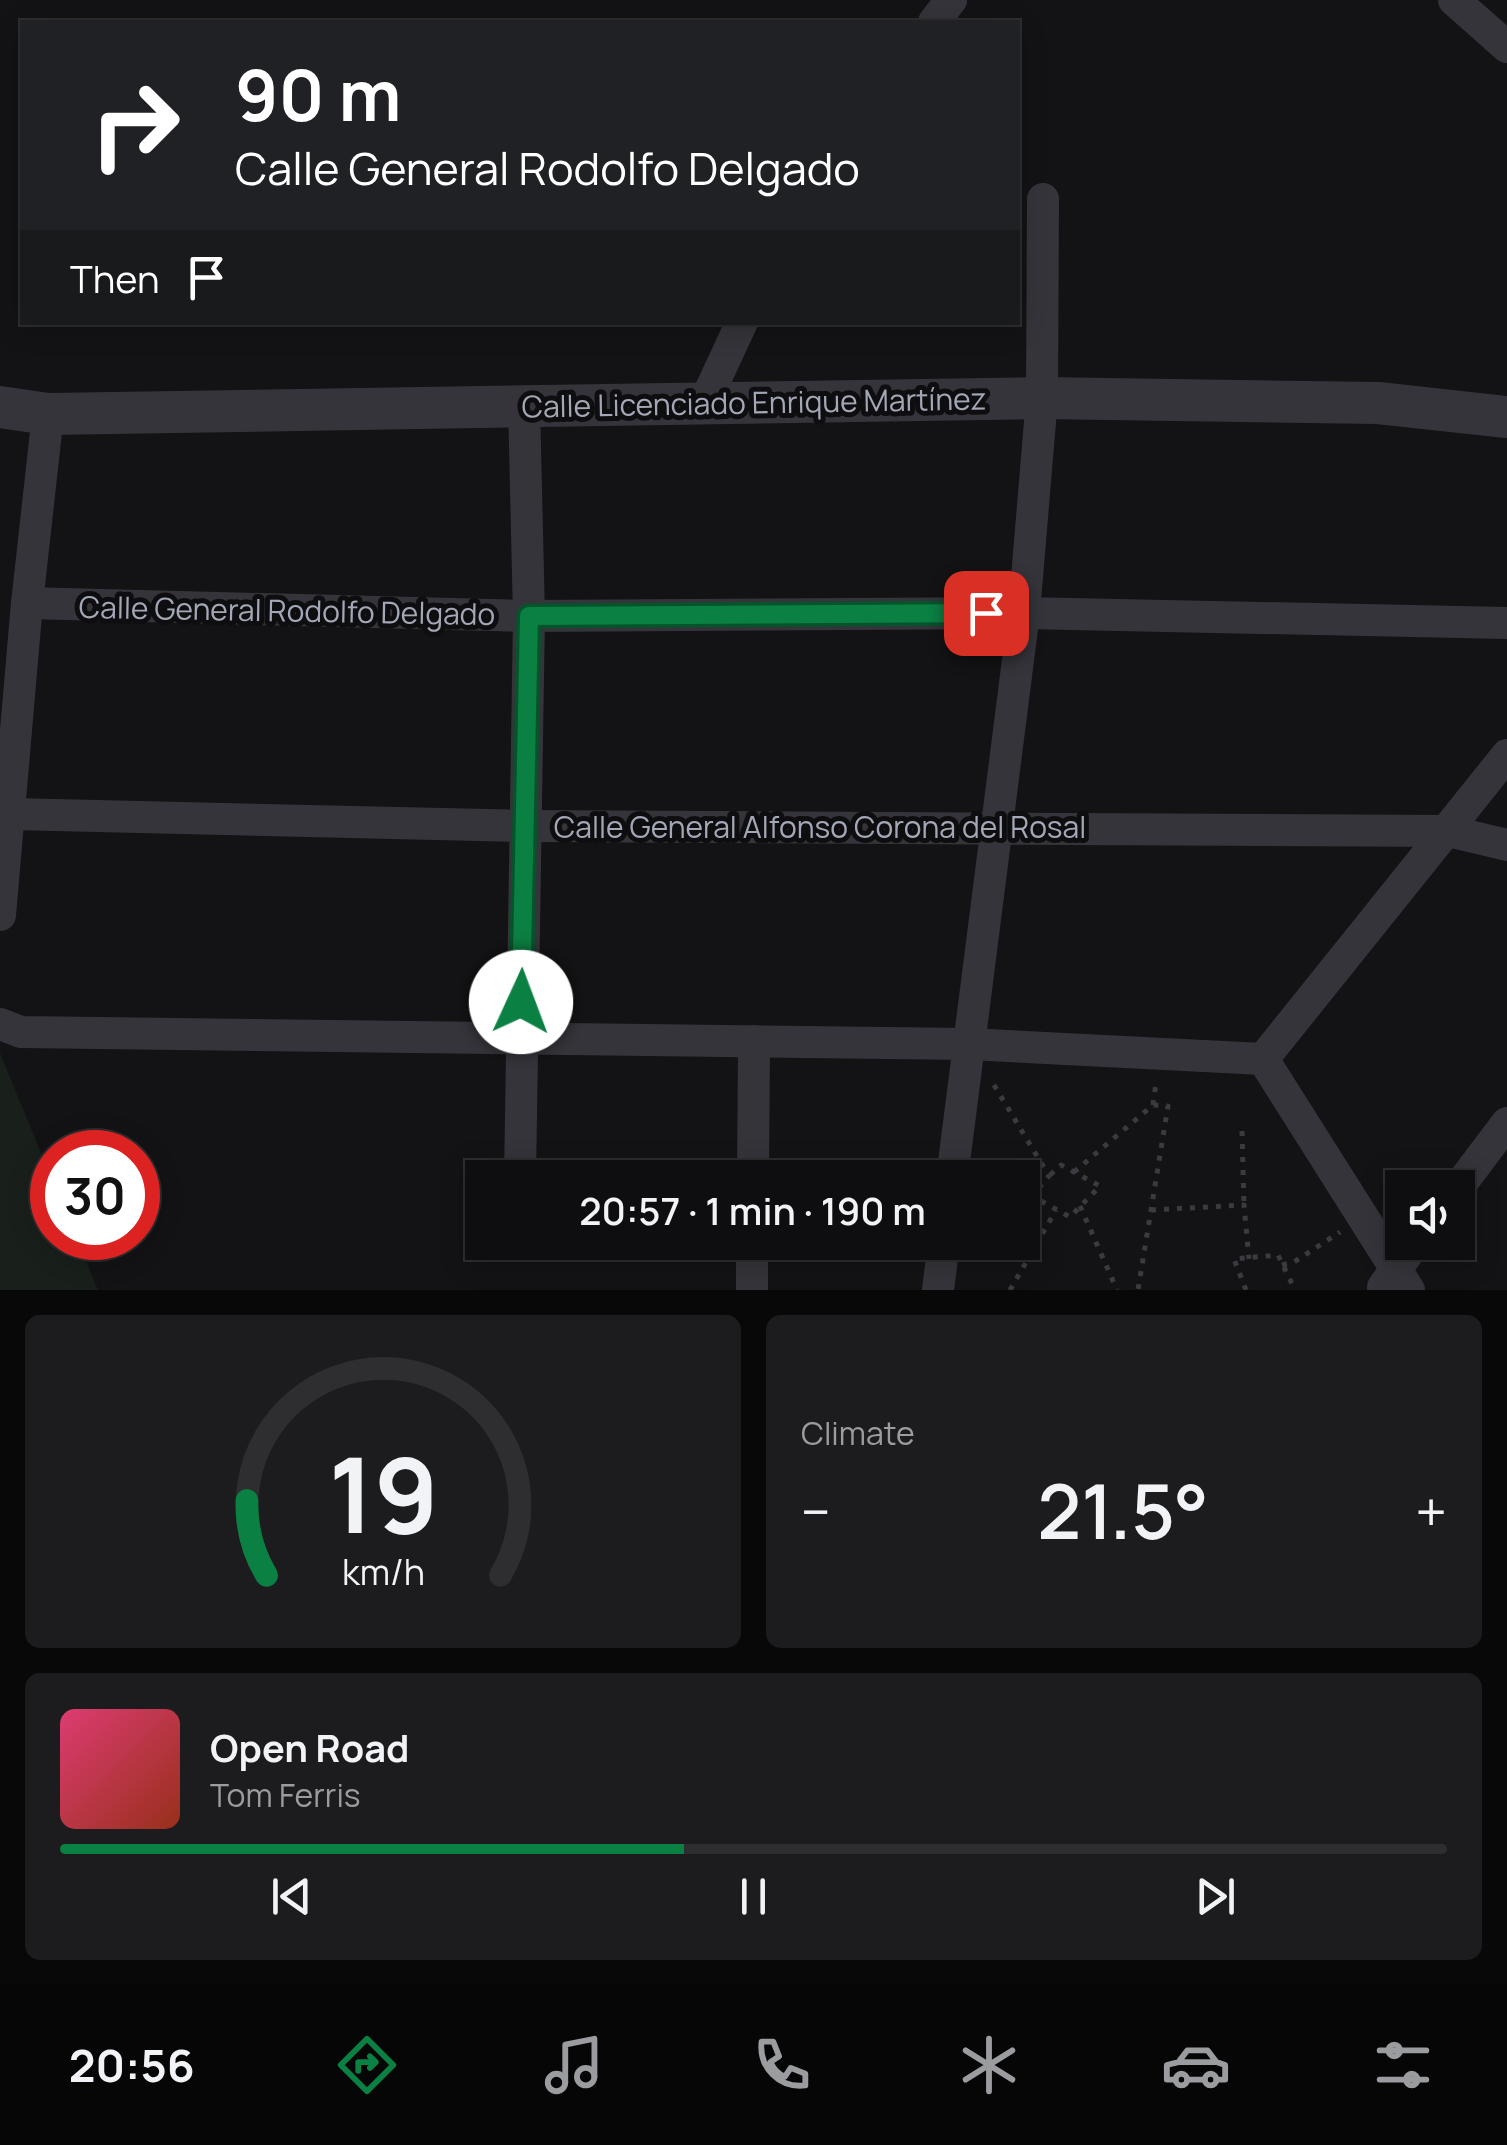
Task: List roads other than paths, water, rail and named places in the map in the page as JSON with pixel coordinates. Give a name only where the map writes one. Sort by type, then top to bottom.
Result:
[{"type":"street","points":[[936,20],[951,0]]},
{"type":"street","points":[[1454,0],[1507,47]]},
{"type":"street","points":[[954,1160],[1024,613],[1042,398],[1043,199]]},
{"type":"street","points":[[703,406],[741,325]]},
{"type":"street","name":"Calle Licenciado Enrique Martínez","points":[[0,408],[48,414],[1042,398],[1342,402],[1507,417]]},
{"type":"street","points":[[520,1160],[529,616],[524,404]]},
{"type":"street","points":[[0,916],[48,414]]},
{"type":"street","name":"Calle General Rodolfo Delgado","points":[[27,603],[529,616],[1024,613],[1507,622]]},
{"type":"street","points":[[1263,1059],[1507,755]]},
{"type":"street","name":"Calle General Alfonso Corona del Rosal","points":[[12,814],[526,826],[1448,831],[1507,845]]},
{"type":"street","points":[[0,1024],[21,1032],[968,1044],[1263,1059]]},
{"type":"street","points":[[753,1160],[754,1041]]},
{"type":"street","points":[[1263,1059],[1361,1217],[1395,1284]]},
{"type":"street","points":[[1472,1170],[1507,1123]]},
{"type":"street","points":[[752,1260],[752,1290]]},
{"type":"street","points":[[938,1290],[942,1260]]},
{"type":"street","points":[[1395,1284],[1407,1260]]}]
